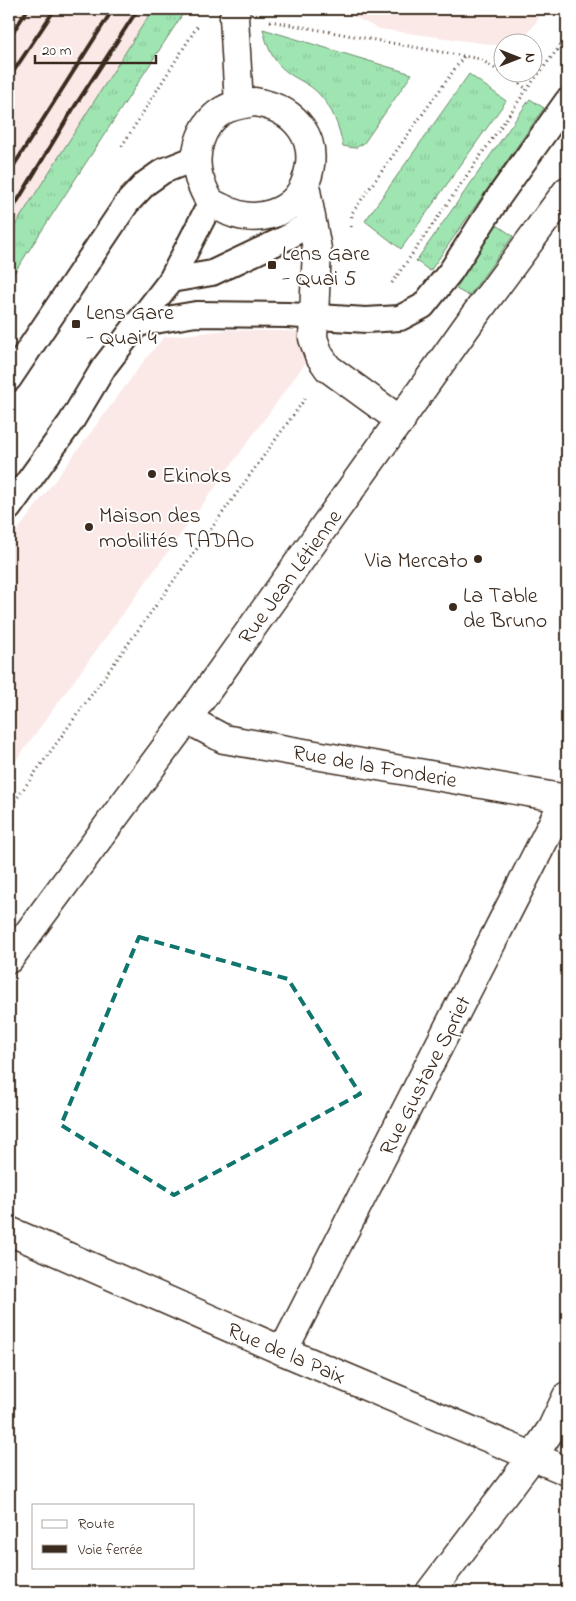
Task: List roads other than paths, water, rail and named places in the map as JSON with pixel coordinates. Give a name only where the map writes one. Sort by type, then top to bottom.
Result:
[{"type":"street","points":[[235,13],[238,104]]},
{"type":"street","points":[[255,102],[271,105],[286,112],[298,124],[306,137],[311,153],[310,170],[305,185],[297,197],[286,207],[273,214],[259,217],[244,217],[211,202],[197,172],[196,158],[199,140],[208,124],[222,112],[238,104],[255,102]]},
{"type":"street","points":[[305,185],[317,248],[314,338],[319,356],[328,368],[400,421]]},
{"type":"street","name":"Rue Jean Létienne","points":[[9,959],[187,719],[472,319],[567,191]]},
{"type":"street","name":"Rue de la Fonderie","points":[[187,719],[224,739],[566,799]]},
{"type":"street","name":"Rue Gustave Spriet","points":[[283,1351],[566,799]]},
{"type":"street","name":"Rue de la Paix","points":[[9,1231],[283,1351],[567,1471]]},
{"type":"street","points":[[430,1592],[534,1456],[552,1428],[567,1396]]},
{"type":"lane","points":[[137,324],[196,314],[287,315],[366,320],[400,318],[424,306],[451,271],[498,198],[567,101]]},
{"type":"lane","points":[[9,379],[126,203],[146,183],[163,171],[196,158]]},
{"type":"lane","points":[[9,508],[71,422],[104,367],[171,280],[211,202]]},
{"type":"lane","points":[[171,280],[212,273],[288,237],[312,220]]},
{"type":"railway","points":[[9,38],[28,9]]},
{"type":"railway","points":[[9,78],[55,9]]},
{"type":"railway","points":[[9,173],[113,9]]},
{"type":"railway","points":[[9,215],[73,109],[138,9]]},
{"type":"place","name":"Lens Gare - Quai 5","points":[[272,265]]},
{"type":"place","name":"Lens Gare - Quai 4","points":[[76,324]]},
{"type":"place","name":"Ekinoks","points":[[152,474]]},
{"type":"place","name":"Maison des mobilités TADAO","points":[[89,527]]},
{"type":"place","name":"Via Mercato","points":[[478,559]]},
{"type":"place","name":"La Table de Bruno","points":[[453,607]]}]
